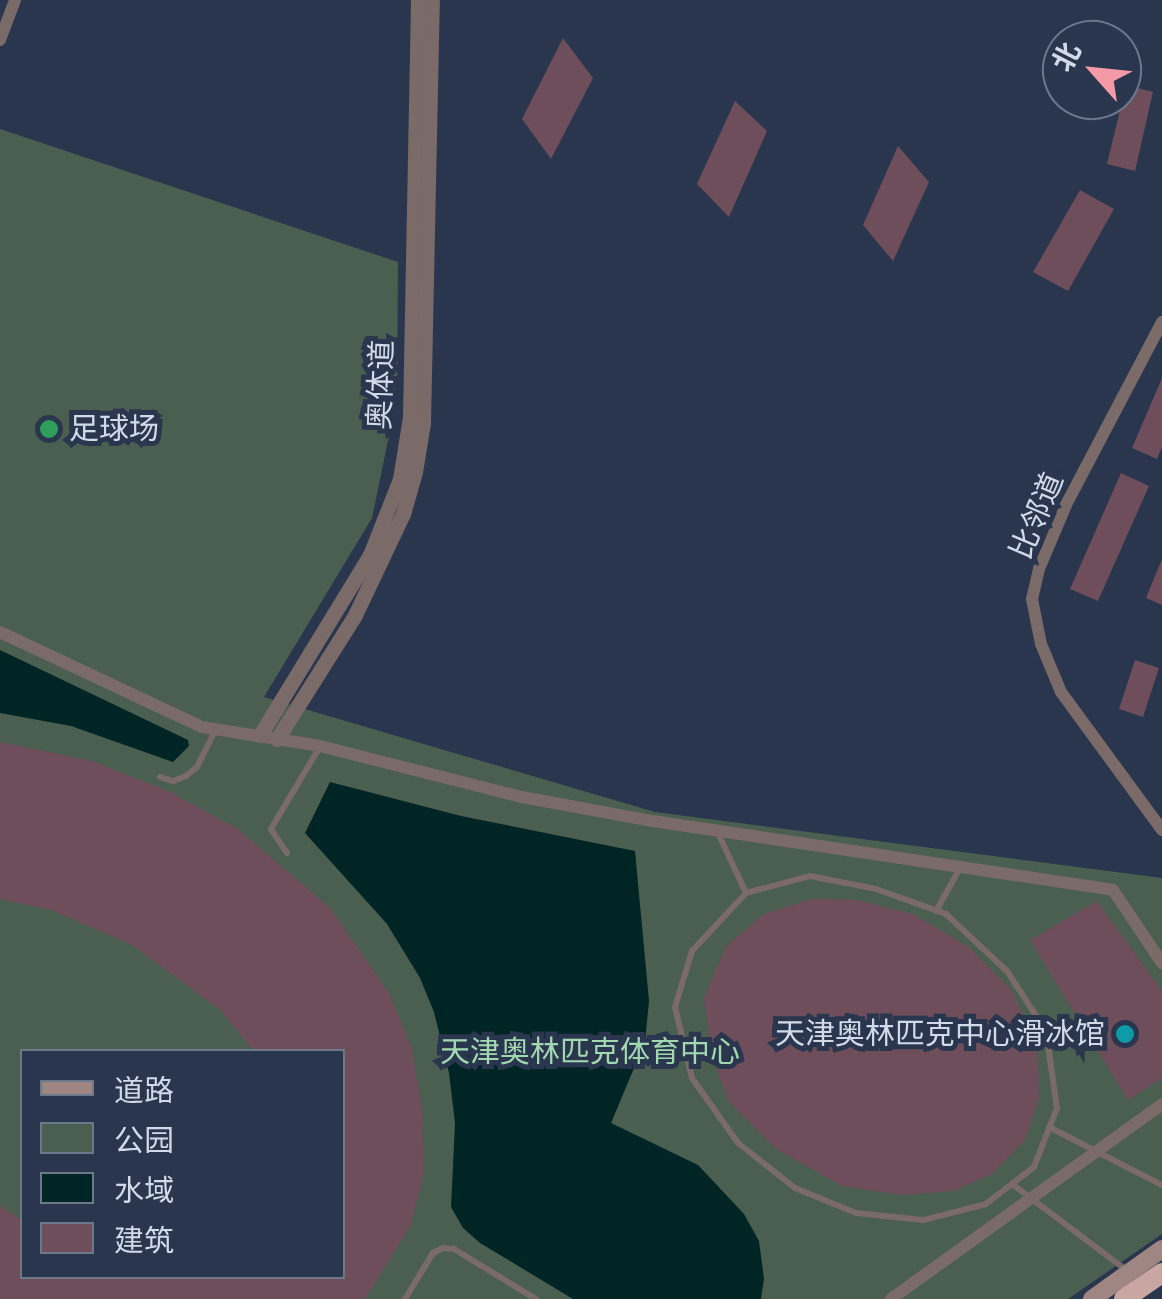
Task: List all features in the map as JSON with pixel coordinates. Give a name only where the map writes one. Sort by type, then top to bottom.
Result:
[{"type":"highway","points":[[1124,1299],[1162,1272]]},
{"type":"highway","points":[[1140,1299],[1162,1281]]},
{"type":"main road","points":[[1092,1299],[1162,1249]]},
{"type":"street","points":[[0,40],[4,20],[15,0]]},
{"type":"street","name":"奥体道","points":[[269,737],[370,556],[400,478],[410,417],[418,0]]},
{"type":"street","points":[[269,737],[355,615],[403,514],[416,472],[423,422],[432,0]]},
{"type":"street","name":"比邻道","points":[[1161,327],[1066,505],[1039,569],[1032,599],[1042,644],[1061,692],[1162,830]]},
{"type":"street","points":[[0,632],[216,730],[320,746],[522,797],[1114,890],[1162,963]]},
{"type":"street","points":[[891,1299],[1162,1104]]},
{"type":"lane","points":[[160,776],[173,781],[186,776],[196,767],[216,730]]},
{"type":"lane","points":[[287,853],[271,829],[320,746]]},
{"type":"lane","points":[[716,828],[746,893]]},
{"type":"lane","points":[[936,911],[961,866]]},
{"type":"lane","points":[[810,876],[876,889],[946,914],[1007,971],[1046,1031],[1057,1108],[1034,1166],[986,1204],[922,1220],[856,1213],[795,1188],[738,1142],[692,1078],[675,1007],[692,951],[746,893],[810,876]]},
{"type":"lane","points":[[1050,1126],[1162,1184]]},
{"type":"lane","points":[[1012,1184],[1130,1272],[1148,1299]]},
{"type":"lane","points":[[405,1299],[433,1253],[443,1248],[454,1249],[536,1299]]},
{"type":"green space","name":"天津奥林匹克体育中心","points":[[0,129],[398,262],[397,397],[372,518],[264,697],[655,812],[1162,878],[1162,1234],[1068,1299],[0,1299]]},
{"type":"water","points":[[0,650],[188,740],[189,746],[173,762],[71,726],[0,713]]},
{"type":"water","points":[[330,782],[461,816],[635,851],[649,1001],[645,1042],[611,1123],[698,1165],[744,1214],[759,1241],[764,1279],[761,1299],[573,1299],[480,1243],[463,1228],[451,1207],[455,1123],[449,1073],[434,1012],[420,978],[387,924],[305,833]]},
{"type":"building","points":[[563,38],[593,78],[551,159],[522,119]]},
{"type":"building","points":[[1142,89],[1153,92],[1135,171],[1107,164],[1118,120],[1142,120]]},
{"type":"building","points":[[735,101],[767,131],[729,217],[697,184]]},
{"type":"building","points":[[898,146],[929,182],[893,261],[863,225]]},
{"type":"building","points":[[1080,190],[1114,209],[1068,291],[1033,272]]},
{"type":"building","points":[[1162,378],[1162,447],[1157,459],[1132,448]]},
{"type":"building","points":[[1121,473],[1149,486],[1098,601],[1070,589]]},
{"type":"building","points":[[1162,559],[1162,605],[1146,598]]},
{"type":"building","points":[[1135,660],[1159,668],[1143,717],[1119,709]]},
{"type":"building","points":[[0,742],[92,761],[166,790],[238,829],[330,908],[389,993],[412,1049],[422,1111],[424,1171],[411,1225],[365,1299],[0,1299],[0,1206],[20,1219],[20,1279],[345,1279],[345,1049],[252,1049],[219,1009],[132,945],[51,910],[0,899]]},
{"type":"building","points":[[811,899],[857,900],[913,914],[969,947],[1011,990],[1037,1042],[1039,1098],[1025,1140],[992,1174],[954,1191],[900,1195],[842,1186],[776,1149],[728,1101],[711,1053],[704,998],[726,946],[764,914]]},
{"type":"building","name":"天津奥林匹克中心滑冰馆","points":[[1097,901],[1162,991],[1162,1078],[1128,1100],[1030,940]]},
{"type":"place","name":"足球场","points":[[49,429]]},
{"type":"place","name":"天津奥林匹克中心滑冰馆","points":[[1125,1034]]}]
